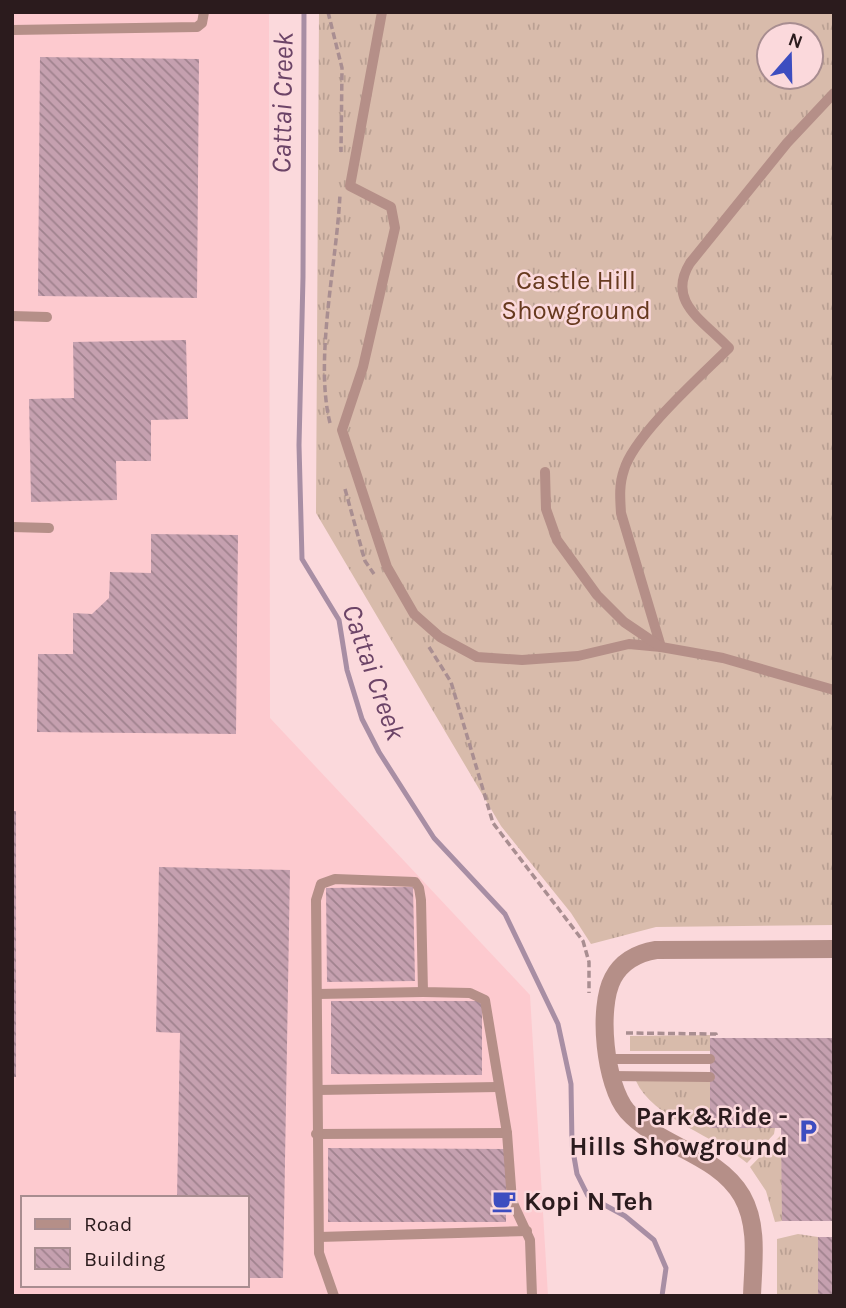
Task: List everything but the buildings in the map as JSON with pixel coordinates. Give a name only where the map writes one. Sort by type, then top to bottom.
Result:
[{"type":"street","points":[[752,1296],[752,1223],[741,1195],[722,1172],[638,1122],[625,1109],[609,1067],[608,988],[622,965],[632,957],[656,950],[834,949]]},
{"type":"lane","points":[[12,30],[197,27],[202,23],[204,12]]},
{"type":"lane","points":[[382,12],[350,187],[391,207],[395,228],[381,300],[342,430],[387,567],[414,614],[440,637],[477,657],[522,660],[578,656],[629,644],[723,658],[834,690]]},
{"type":"lane","points":[[661,647],[621,513],[620,490],[624,468],[648,433],[729,348],[683,300],[680,281],[690,262],[787,143],[834,93]]},
{"type":"lane","points":[[12,316],[47,317]]},
{"type":"lane","points":[[545,472],[546,509],[557,540],[609,610],[661,647]]},
{"type":"lane","points":[[12,527],[49,528]]},
{"type":"lane","points":[[334,1296],[319,1253],[316,900],[321,884],[335,879],[408,880],[419,888],[423,992]]},
{"type":"lane","points":[[318,995],[470,993],[485,1000],[507,1133],[512,1201],[527,1231],[532,1296]]},
{"type":"lane","points":[[609,1067],[710,1059]]},
{"type":"lane","points":[[609,1067],[710,1077]]},
{"type":"lane","points":[[318,1090],[498,1087]]},
{"type":"lane","points":[[316,1134],[507,1133]]},
{"type":"lane","points":[[319,1237],[527,1231]]},
{"type":"path","points":[[328,12],[342,68],[341,162]]},
{"type":"path","points":[[331,431],[325,393],[341,189]]},
{"type":"path","points":[[343,480],[365,561],[380,582]]},
{"type":"path","points":[[427,645],[451,682],[493,823],[583,941],[589,962],[589,1000]]},
{"type":"path","points":[[626,1034],[716,1034],[716,1038]]},
{"type":"shaded area","points":[[12,12],[269,12],[270,718],[530,995],[548,1296],[12,1296]]},
{"type":"green space","name":"Castle Hill Showground","points":[[319,12],[834,12],[834,925],[656,927],[591,944],[571,913],[501,826],[316,513]]},
{"type":"green space","points":[[710,1035],[710,1051],[630,1051],[630,1036]]},
{"type":"green space","points":[[710,1079],[710,1128],[775,1128],[774,1134],[747,1163],[656,1106],[636,1081]]},
{"type":"green space","points":[[782,1134],[782,1221],[775,1222],[766,1191],[750,1167]]},
{"type":"green space","points":[[798,1234],[818,1237],[818,1296],[777,1296],[777,1239]]},
{"type":"waterway","name":"Cattai Creek","points":[[304,12],[299,445],[302,559],[339,620],[347,670],[362,719],[379,752],[434,838],[505,914],[558,1024],[571,1084],[572,1145],[577,1174],[588,1196],[625,1216],[654,1240],[666,1268],[662,1296]]},
{"type":"place","name":"Park&Ride - Hills Showground","points":[[808,1131]]},
{"type":"place","name":"Kopi N Teh","points":[[504,1201]]}]
